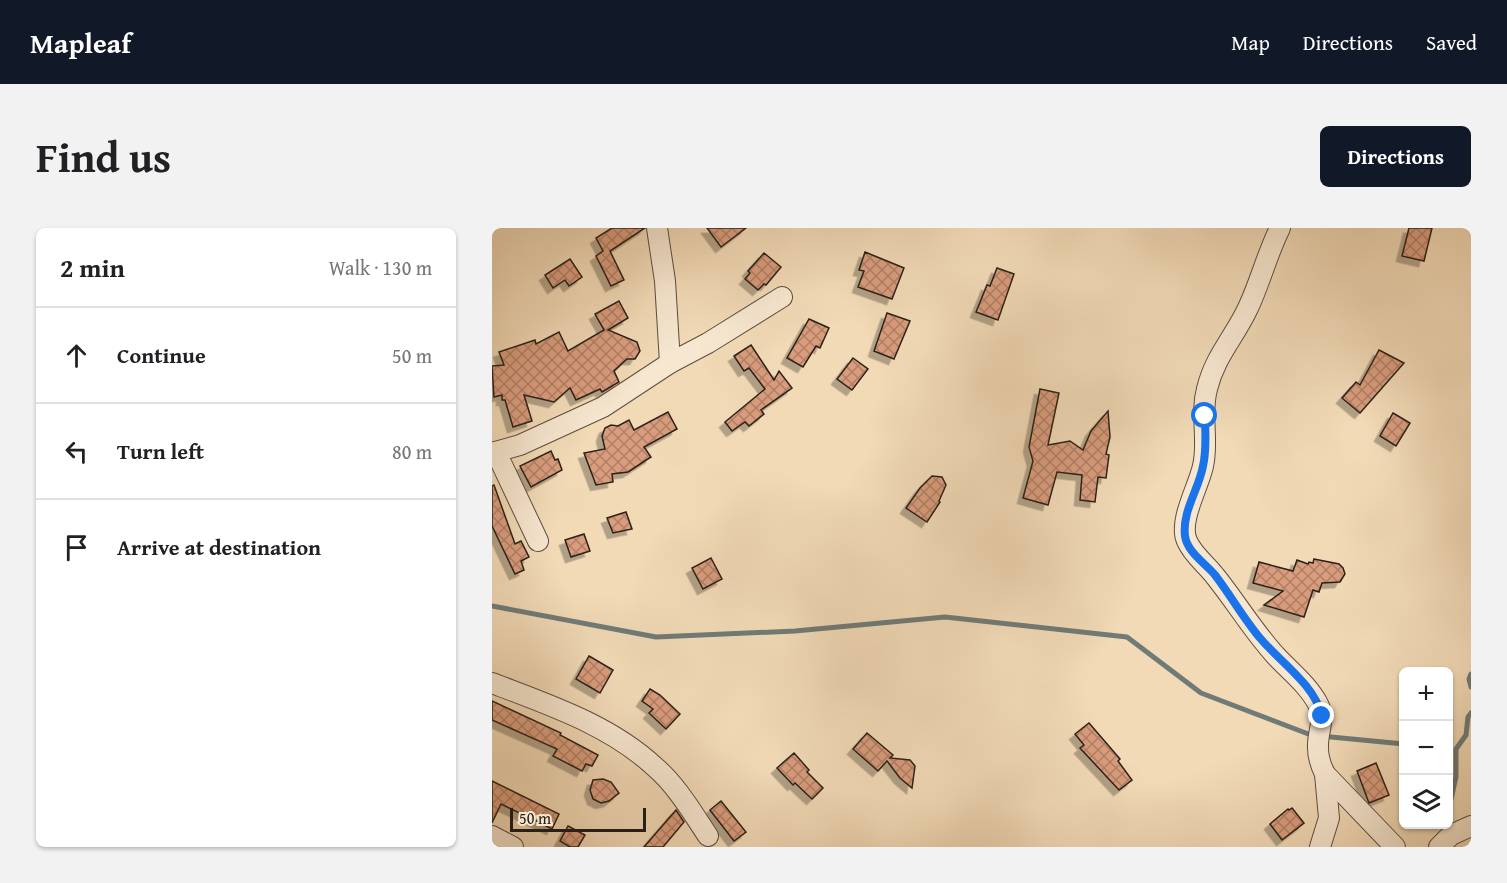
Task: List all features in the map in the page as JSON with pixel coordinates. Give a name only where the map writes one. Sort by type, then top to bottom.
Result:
[{"type":"street","points":[[657,228],[664,281],[670,363]]},
{"type":"street","points":[[1280,228],[1270,248],[1248,308],[1213,366],[1206,393],[1206,446],[1203,467],[1189,508],[1185,538],[1193,552],[1214,574],[1259,637],[1308,688],[1319,705],[1322,727],[1317,746],[1325,774],[1329,818],[1320,847]]},
{"type":"street","points":[[538,541],[494,453],[520,445],[603,406],[670,363],[708,343],[782,297]]},
{"type":"street","points":[[492,683],[561,709],[625,742],[656,767],[680,795],[708,836]]},
{"type":"street","points":[[1325,774],[1395,847]]},
{"type":"street","points":[[1439,847],[1451,835],[1471,826]]},
{"type":"street","points":[[492,837],[513,847]]},
{"type":"building","points":[[612,228],[645,228],[610,251],[624,280],[611,286],[596,256],[603,251],[596,238]]},
{"type":"building","points":[[707,228],[746,228],[721,247]]},
{"type":"building","points":[[1409,228],[1432,228],[1424,261],[1402,256]]},
{"type":"building","points":[[865,252],[904,268],[892,299],[858,287],[864,271],[859,270]]},
{"type":"building","points":[[764,253],[781,267],[766,285],[764,284],[758,290],[745,279],[750,273],[748,271]]},
{"type":"building","points":[[570,259],[582,277],[569,286],[565,280],[553,288],[545,275]]},
{"type":"building","points":[[997,268],[1014,274],[998,320],[976,312]]},
{"type":"building","points":[[619,301],[628,318],[608,330],[637,342],[640,351],[635,359],[627,359],[614,371],[619,382],[602,392],[600,389],[576,400],[570,388],[554,402],[524,395],[532,421],[513,427],[502,395],[494,397],[492,366],[504,365],[499,352],[535,340],[536,344],[559,332],[568,351],[604,330],[595,314]]},
{"type":"building","points":[[887,313],[910,321],[894,359],[874,351]]},
{"type":"building","points":[[809,319],[829,328],[820,348],[816,346],[803,367],[787,358]]},
{"type":"building","points":[[751,345],[774,380],[779,371],[792,388],[761,410],[764,414],[749,426],[745,422],[732,431],[725,422],[765,389],[749,368],[744,371],[734,356]]},
{"type":"building","points":[[1379,350],[1404,363],[1360,413],[1342,398],[1356,382],[1360,385]]},
{"type":"building","points":[[853,358],[868,369],[852,390],[837,379]]},
{"type":"building","points":[[1040,389],[1059,393],[1048,445],[1070,441],[1083,450],[1091,431],[1108,411],[1110,437],[1106,454],[1109,455],[1106,478],[1098,477],[1095,502],[1080,500],[1082,475],[1057,472],[1048,505],[1023,498],[1033,461],[1029,447]]},
{"type":"building","points":[[668,412],[677,429],[644,447],[651,457],[628,472],[612,474],[613,482],[596,485],[584,453],[605,449],[602,436],[605,428],[611,425],[618,426],[629,420],[634,430]]},
{"type":"building","points":[[1393,413],[1410,423],[1396,446],[1380,436]]},
{"type":"building","points":[[551,451],[555,460],[558,459],[562,470],[531,487],[520,466]]},
{"type":"building","points":[[932,476],[942,477],[946,485],[940,502],[927,522],[906,508]]},
{"type":"building","points":[[494,485],[515,544],[521,541],[529,557],[521,561],[524,570],[515,574],[492,526],[492,486]]},
{"type":"building","points":[[626,512],[632,529],[613,533],[607,518]]},
{"type":"building","points":[[584,534],[590,551],[571,557],[565,540]]},
{"type":"building","points":[[711,558],[722,579],[703,589],[692,568]]},
{"type":"building","points":[[1314,559],[1339,564],[1345,574],[1340,582],[1322,583],[1319,592],[1313,590],[1304,617],[1264,605],[1283,591],[1253,583],[1259,562],[1293,571],[1297,560],[1308,564],[1313,563]]},
{"type":"building","points":[[589,656],[613,670],[600,693],[576,679]]},
{"type":"building","points":[[650,689],[680,714],[666,729],[649,713],[653,709],[642,701]]},
{"type":"building","points":[[492,701],[561,733],[560,735],[598,755],[592,766],[586,764],[582,771],[553,756],[557,749],[492,720]]},
{"type":"building","points":[[1089,723],[1120,759],[1118,761],[1132,780],[1119,790],[1080,748],[1084,745],[1075,734]]},
{"type":"building","points":[[867,733],[893,755],[890,758],[910,760],[915,766],[912,788],[900,778],[887,761],[878,771],[853,749]]},
{"type":"building","points":[[794,753],[809,770],[807,772],[823,788],[812,799],[795,783],[793,785],[777,768]]},
{"type":"building","points":[[1376,763],[1389,795],[1369,803],[1357,771]]},
{"type":"building","points":[[603,779],[611,782],[619,793],[609,801],[601,803],[593,799],[590,790],[593,780]]},
{"type":"building","points":[[492,781],[559,814],[552,829],[501,804],[492,823]]},
{"type":"building","points":[[721,801],[746,832],[734,841],[710,810]]},
{"type":"building","points":[[1292,808],[1304,823],[1282,840],[1270,824]]},
{"type":"building","points":[[676,810],[684,822],[663,847],[644,847]]},
{"type":"building","points":[[568,826],[585,835],[578,847],[570,847],[560,841]]},
{"type":"waterway","points":[[492,606],[656,637],[795,631],[945,617],[1127,637],[1201,693],[1311,735]]},
{"type":"waterway","points":[[1471,674],[1469,679],[1471,687]]},
{"type":"waterway","points":[[1453,790],[1456,777],[1456,749],[1466,735],[1468,717],[1471,713]]},
{"type":"waterway","points":[[1331,737],[1399,744]]},
{"type":"route","points":[[1205,416],[1206,446],[1203,467],[1189,508],[1185,538],[1193,552],[1214,574],[1259,637],[1308,688],[1319,705],[1322,716]]}]
